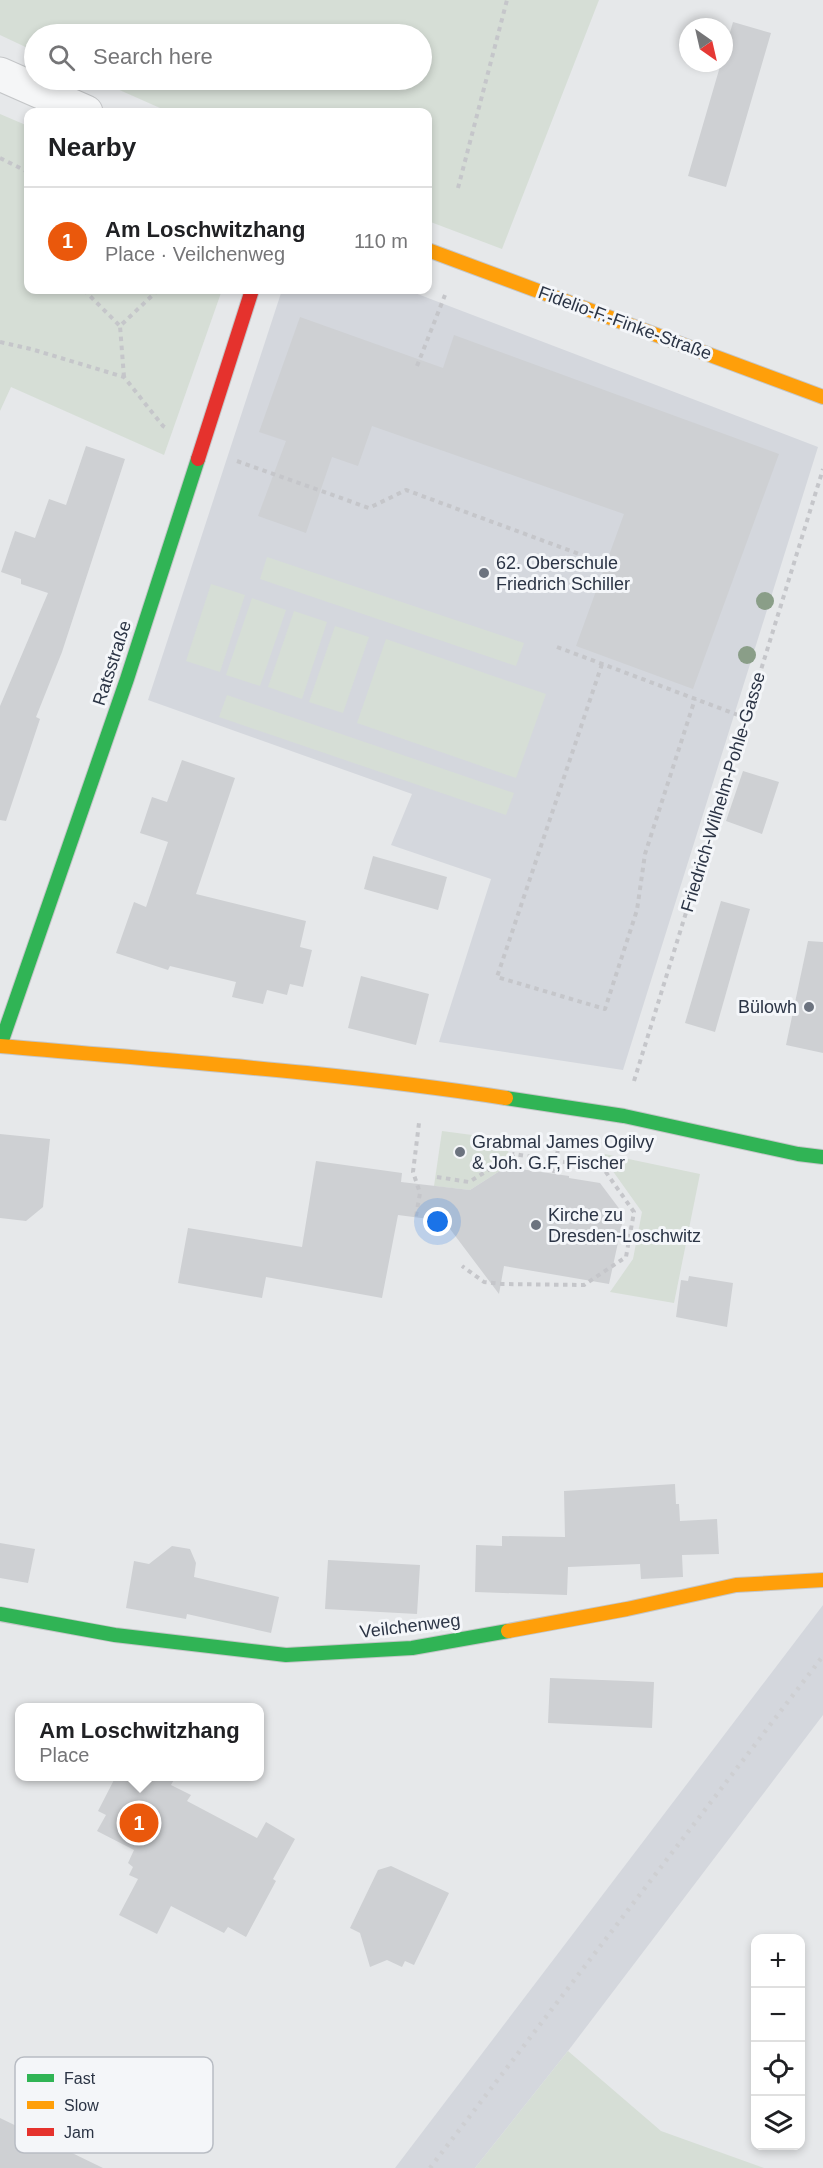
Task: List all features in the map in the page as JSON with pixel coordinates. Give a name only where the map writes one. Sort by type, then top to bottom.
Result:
[{"type":"street","points":[[0,74],[24,85]]},
{"type":"street","points":[[36,90],[77,108]]},
{"type":"street","name":"Fidelio-F.-Finke-Straße","points":[[432,251],[823,397]]},
{"type":"street","name":"Ratsstraße","points":[[0,1046],[127,679],[251,294]]},
{"type":"street","points":[[0,1046],[401,1083],[624,1116],[798,1154],[823,1157]]},
{"type":"street","name":"Veilchenweg","points":[[0,1614],[115,1635],[286,1655],[412,1648],[627,1609],[736,1585],[823,1580]]},
{"type":"path","points":[[458,188],[507,0]]},
{"type":"path","points":[[0,158],[24,170]]},
{"type":"path","points":[[417,366],[458,261]]},
{"type":"path","points":[[88,294],[120,326],[124,377],[163,426],[200,448],[369,508],[406,490],[590,558]]},
{"type":"path","points":[[120,326],[154,294]]},
{"type":"path","points":[[0,342],[124,377]]},
{"type":"path","name":"Friedrich-Wilhelm-Pohle-Gasse","points":[[624,1116],[823,469]]},
{"type":"path","points":[[557,647],[746,718]]},
{"type":"path","points":[[602,664],[497,977],[605,1009],[637,910],[645,854],[695,699]]},
{"type":"path","points":[[416,1216],[420,1193],[413,1172],[420,1117]]},
{"type":"path","points":[[554,1173],[558,1151]]},
{"type":"path","points":[[437,1177],[469,1182],[514,1154],[603,1168],[634,1212],[626,1257],[584,1285],[493,1280],[484,1282],[462,1266]]},
{"type":"path","points":[[620,1234],[630,1236]]},
{"type":"shaded area","points":[[0,0],[599,0],[502,249],[432,223],[432,108],[160,108],[120,90],[432,90],[432,24],[24,24],[24,46],[0,35]]},
{"type":"shaded area","points":[[0,114],[24,124],[24,294],[221,294],[164,455],[11,387],[0,411]]},
{"type":"shaded area","name":"62. Oberschule Friedrich Schiller","points":[[281,294],[417,294],[818,447],[623,1070],[439,1042],[491,879],[391,845],[412,794],[148,700]]},
{"type":"shaded area","points":[[267,557],[524,643],[516,666],[260,579]]},
{"type":"shaded area","points":[[211,584],[245,595],[220,672],[186,661]]},
{"type":"shaded area","points":[[252,598],[286,610],[260,686],[226,675]]},
{"type":"shaded area","points":[[294,611],[327,622],[302,699],[268,687]]},
{"type":"shaded area","points":[[335,626],[369,637],[343,713],[309,702]]},
{"type":"shaded area","points":[[386,639],[546,694],[516,778],[357,723]]},
{"type":"shaded area","points":[[227,695],[514,793],[506,815],[219,717]]},
{"type":"shaded area","points":[[442,1131],[510,1140],[506,1167],[470,1190],[434,1186]]},
{"type":"shaded area","points":[[600,1153],[700,1174],[674,1303],[610,1292],[633,1259],[642,1212]]},
{"type":"shaded area","points":[[823,1605],[823,1715],[568,2051],[475,2168],[395,2168]]},
{"type":"shaded area","points":[[568,2051],[661,2131],[764,2168],[475,2168]]},
{"type":"building","points":[[733,22],[771,33],[726,187],[688,176],[718,72],[733,72]]},
{"type":"building","points":[[300,317],[443,368],[454,335],[779,454],[693,689],[576,646],[624,514],[372,426],[358,466],[332,457],[306,533],[258,516],[286,441],[259,432]]},
{"type":"building","points":[[86,446],[125,459],[62,652],[36,717],[40,719],[6,821],[0,820],[0,706],[48,593],[21,584],[21,579],[1,572],[15,531],[35,538],[49,499],[66,505]]},
{"type":"building","points":[[182,760],[235,778],[196,894],[306,921],[300,947],[312,950],[303,987],[290,984],[287,995],[267,990],[263,1004],[232,997],[236,982],[170,966],[168,970],[116,953],[134,902],[146,907],[168,842],[140,833],[152,797],[167,802]]},
{"type":"building","points":[[743,771],[779,782],[762,834],[726,821]]},
{"type":"building","points":[[373,856],[447,877],[438,910],[364,889]]},
{"type":"building","points":[[721,901],[750,909],[715,1032],[685,1023]]},
{"type":"building","name":"Bülowh","points":[[808,941],[823,942],[823,1053],[786,1045]]},
{"type":"building","points":[[361,976],[429,994],[416,1045],[348,1028]]},
{"type":"building","points":[[0,1134],[50,1139],[43,1207],[26,1221],[0,1218]]},
{"type":"building","points":[[316,1161],[402,1173],[401,1182],[470,1190],[506,1167],[600,1183],[624,1215],[609,1284],[504,1266],[499,1294],[444,1221],[398,1215],[382,1298],[266,1277],[262,1298],[178,1283],[188,1228],[302,1247]]},
{"type":"building","points":[[689,1276],[733,1283],[727,1327],[676,1317],[681,1280],[688,1281]]},
{"type":"building","points":[[675,1484],[680,1521],[717,1519],[719,1554],[682,1555],[683,1577],[641,1579],[640,1564],[568,1567],[567,1595],[475,1592],[476,1545],[502,1546],[502,1536],[565,1537],[564,1491]]},
{"type":"building","points":[[0,1543],[35,1549],[28,1583],[0,1578]]},
{"type":"building","points":[[172,1546],[190,1549],[196,1563],[194,1577],[279,1597],[271,1633],[187,1614],[186,1619],[126,1608],[134,1561],[149,1564]]},
{"type":"building","points":[[328,1560],[420,1565],[417,1614],[325,1609]]},
{"type":"building","points":[[550,1678],[654,1682],[652,1728],[548,1723]]},
{"type":"building","points":[[113,1781],[173,1781],[171,1785],[191,1795],[187,1801],[257,1838],[266,1822],[295,1839],[246,1937],[228,1927],[224,1933],[171,1906],[157,1934],[119,1915],[138,1879],[129,1875],[133,1867],[128,1863],[134,1850],[97,1831],[106,1815],[98,1811]]},
{"type":"building","points":[[391,1866],[449,1893],[414,1965],[405,1961],[402,1967],[387,1960],[370,1967],[360,1933],[350,1928],[378,1870]]},
{"type":"building","points":[[0,2118],[15,2125],[15,2153],[72,2153],[103,2168],[0,2168]]},
{"type":"railway","points":[[430,2168],[823,1656]]},
{"type":"traffic: fast","points":[[0,1046],[127,679],[198,459]]},
{"type":"traffic: fast","points":[[506,1098],[624,1116],[798,1154],[823,1157]]},
{"type":"traffic: fast","points":[[0,1614],[115,1635],[286,1655],[412,1648],[508,1631]]},
{"type":"traffic: slow","points":[[432,251],[823,397]]},
{"type":"traffic: slow","points":[[0,1046],[317,1074],[506,1098]]},
{"type":"traffic: slow","points":[[508,1631],[627,1609],[736,1585],[823,1580]]},
{"type":"traffic: jam","points":[[198,459],[251,294]]},
{"type":"place","name":"62. Oberschule Friedrich Schiller","points":[[484,573]]},
{"type":"place","name":"Bülowh","points":[[809,1007]]},
{"type":"place","name":"Grabmal James Ogilvy & Joh. G.F, Fischer","points":[[460,1152]]},
{"type":"place","name":"Kirche zu Dresden-Loschwitz","points":[[536,1225]]},
{"type":"place","name":"Am Loschwitzhang","points":[[139,1823]]}]
